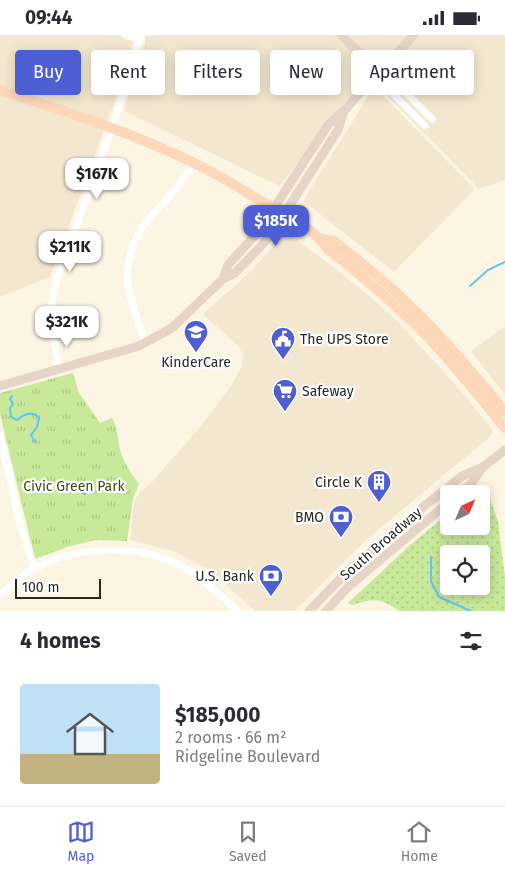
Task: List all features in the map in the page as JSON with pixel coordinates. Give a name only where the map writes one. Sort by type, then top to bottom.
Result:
[{"type":"main road","points":[[0,90],[112,128],[194,163],[284,214],[321,239],[327,248],[370,283],[428,337],[505,428]]},
{"type":"main road","points":[[321,239],[334,241],[400,296],[435,330],[505,412]]},
{"type":"street","points":[[60,369],[50,323],[52,297],[112,128],[141,37],[125,35]]},
{"type":"street","points":[[341,35],[356,50]]},
{"type":"street","points":[[400,50],[414,35]]},
{"type":"street","points":[[223,279],[228,265],[259,231],[328,125],[358,95]]},
{"type":"street","points":[[394,95],[426,126]]},
{"type":"street","points":[[408,95],[432,119]]},
{"type":"street","points":[[0,386],[145,343],[172,328],[223,279],[235,273],[262,245],[338,130],[344,111]]},
{"type":"street","points":[[145,343],[144,335],[128,293],[129,258],[145,223],[172,194],[194,163]]},
{"type":"street","points":[[0,435],[20,525],[35,569]]},
{"type":"street","name":"South Broadway","points":[[470,485],[483,467],[505,449]]},
{"type":"street","name":"South Broadway","points":[[309,611],[348,571],[423,507],[462,476],[483,467]]},
{"type":"street","name":"South Broadway","points":[[326,611],[348,587],[440,510]]},
{"type":"street","points":[[0,595],[16,581],[35,569],[74,555],[98,550],[127,550],[155,557],[182,567],[206,582],[238,611]]},
{"type":"shaded area","points":[[0,35],[135,35],[130,50],[91,50],[91,95],[116,95],[50,277],[0,297]]},
{"type":"shaded area","points":[[145,35],[505,35],[505,180],[479,189],[387,95],[474,95],[474,50],[351,50],[351,95],[354,95],[279,186],[124,111],[129,95],[165,95],[165,50],[143,50]]},
{"type":"shaded area","points":[[369,95],[382,95],[475,189],[394,272],[303,201]]},
{"type":"shaded area","points":[[285,232],[327,262],[397,321],[455,384],[492,429],[491,436],[365,541],[295,611],[255,611],[208,569],[175,552],[131,540],[132,524],[134,502],[139,493],[153,481],[200,427],[231,386],[242,366],[243,356],[239,347],[203,314],[250,272]]},
{"type":"shaded area","points":[[505,326],[505,395],[471,351]]},
{"type":"green space","name":"Civic Green Park","points":[[73,373],[79,393],[100,423],[112,418],[116,426],[123,457],[139,484],[133,499],[127,541],[96,540],[67,547],[35,559],[0,414],[0,393]]},
{"type":"green space","points":[[490,499],[498,522],[505,577],[505,611],[399,611],[387,604],[372,600],[353,605],[348,603],[410,545],[440,520],[440,535],[490,535]]},
{"type":"water","points":[[93,483],[94,488],[85,495],[82,494],[84,484]]},
{"type":"waterway","points":[[470,286],[488,270],[505,262]]},
{"type":"waterway","points":[[12,396],[10,399],[13,404],[10,408],[11,417],[17,420],[25,415],[34,414],[39,418],[37,427],[31,435],[35,442]]},
{"type":"waterway","points":[[431,557],[431,581],[439,597],[471,611]]},
{"type":"place","name":"KinderCare","points":[[196,353]]},
{"type":"place","name":"The UPS Store","points":[[283,360]]},
{"type":"place","name":"Safeway","points":[[285,412]]},
{"type":"place","name":"Circle K","points":[[379,503]]},
{"type":"place","name":"BMO","points":[[341,538]]},
{"type":"place","name":"U.S. Bank","points":[[271,597]]}]
